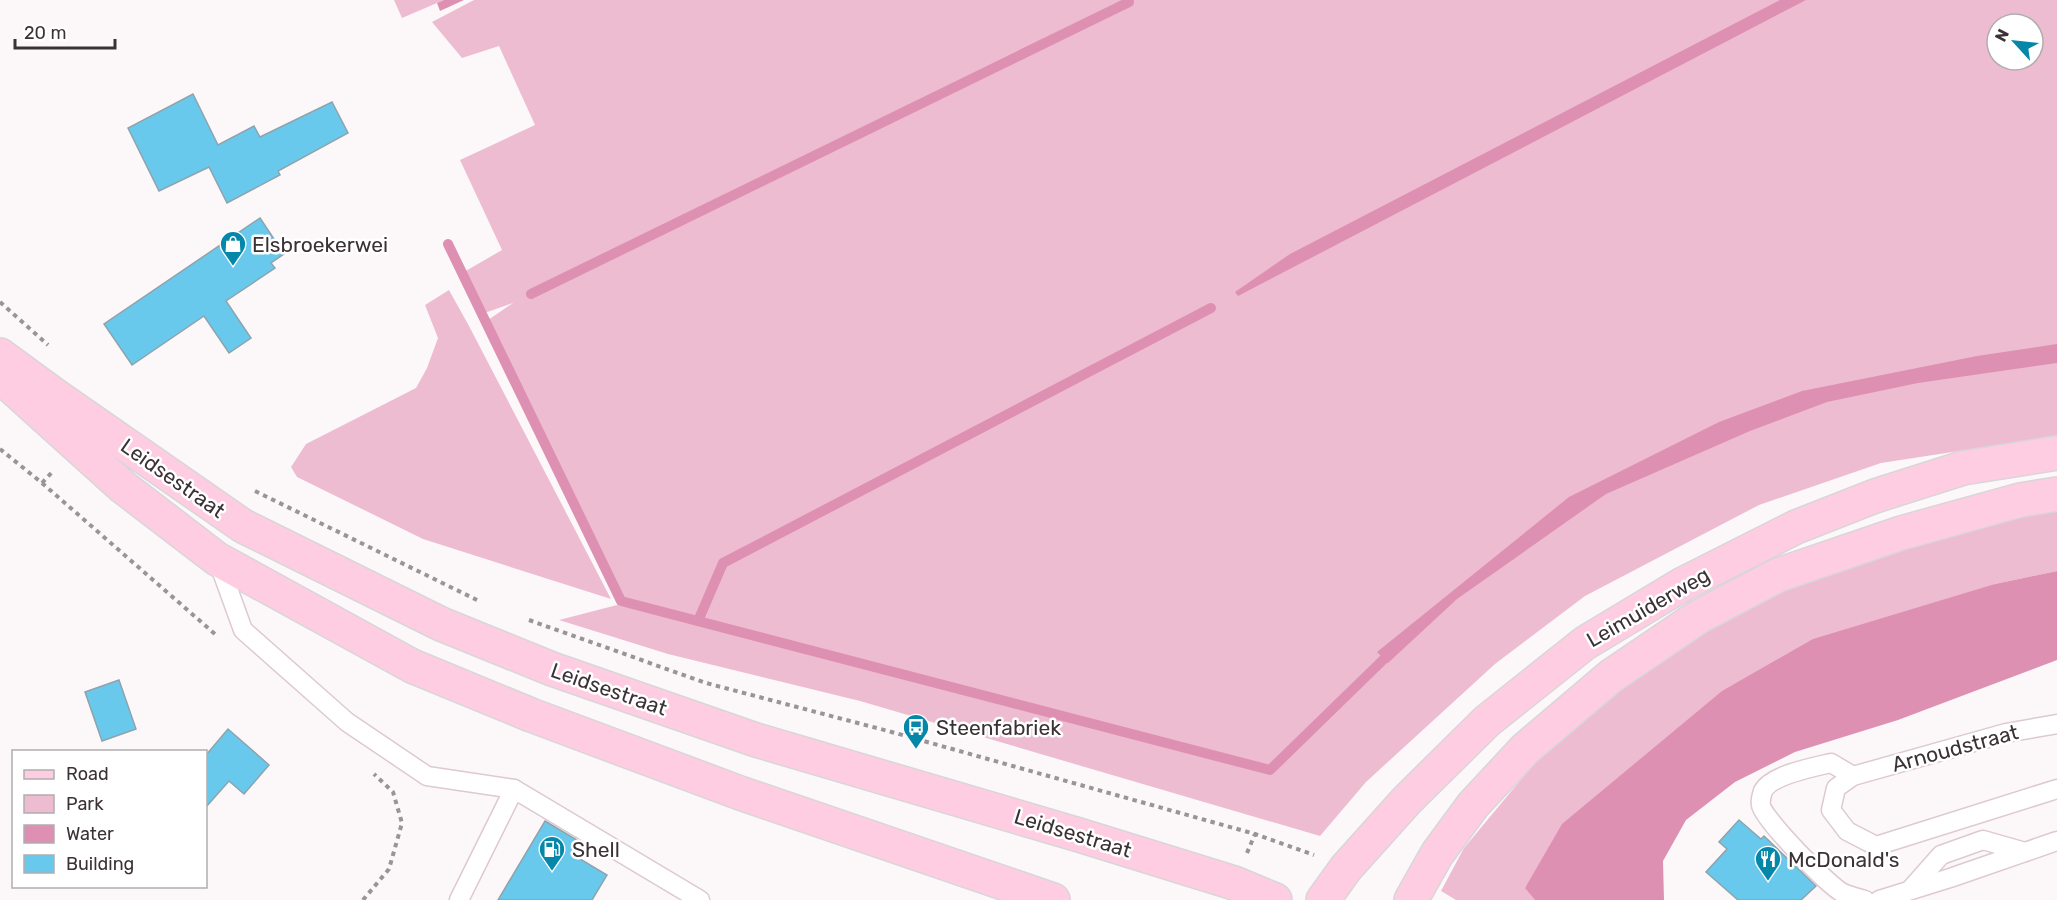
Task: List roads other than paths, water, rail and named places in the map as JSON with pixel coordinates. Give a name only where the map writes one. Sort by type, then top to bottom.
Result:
[{"type":"main road","name":"Leidsestraat","points":[[0,355],[243,526],[441,624],[552,669],[756,740],[1090,838],[1234,883],[1275,900]]},
{"type":"main road","name":"Leidsestraat","points":[[0,377],[123,487],[217,559],[412,666],[531,715],[740,793],[1053,900]]},
{"type":"main road","name":"Leimuiderweg","points":[[1323,900],[1347,868],[1407,800],[1486,722],[1595,637],[1683,584],[1796,527],[1875,496],[1964,468],[2057,453]]},
{"type":"main road","name":"Leimuiderweg","points":[[1411,900],[1437,854],[1473,806],[1525,749],[1611,676],[1698,617],[1778,575],[1901,533],[2020,500],[2057,494]]},
{"type":"lane","points":[[217,559],[243,630],[347,722],[427,776],[514,789],[700,900]]},
{"type":"lane","name":"Arnoudstraat","points":[[1853,776],[2006,732],[2057,724]]},
{"type":"lane","points":[[1865,900],[1842,892],[1768,820],[1761,806],[1763,790],[1774,782],[1802,769],[1831,763],[1853,776],[1836,788],[1831,810],[1847,831],[1876,846],[2057,789]]},
{"type":"lane","points":[[459,900],[514,789]]},
{"type":"lane","points":[[1910,890],[1941,855],[1983,840],[2025,852]]},
{"type":"lane","points":[[1879,900],[2057,841]]},
{"type":"water","points":[[444,0],[464,0],[440,11],[437,3]]},
{"type":"water","points":[[1780,0],[1806,0],[1238,296],[1235,292],[1290,254]]},
{"type":"water","points":[[2057,344],[2057,363],[1918,383],[1827,402],[1750,431],[1606,494],[1457,599],[1388,663],[1377,652],[1569,497],[1719,422],[1802,391],[1977,356]]},
{"type":"water","points":[[2057,571],[2057,660],[1898,720],[1795,752],[1735,782],[1686,820],[1663,861],[1664,900],[1535,900],[1525,888],[1562,824],[1722,691],[1813,639],[1995,584]]},
{"type":"waterway","points":[[531,294],[1129,2]]},
{"type":"waterway","points":[[448,244],[621,601],[1270,770],[1384,659]]},
{"type":"waterway","points":[[698,621],[723,563],[1211,308]]},
{"type":"place","name":"Elsbroekerwei","points":[[233,267]]},
{"type":"place","name":"Steenfabriek","points":[[916,750]]},
{"type":"place","name":"Shell","points":[[552,872]]},
{"type":"place","name":"McDonald's","points":[[1768,882]]}]
